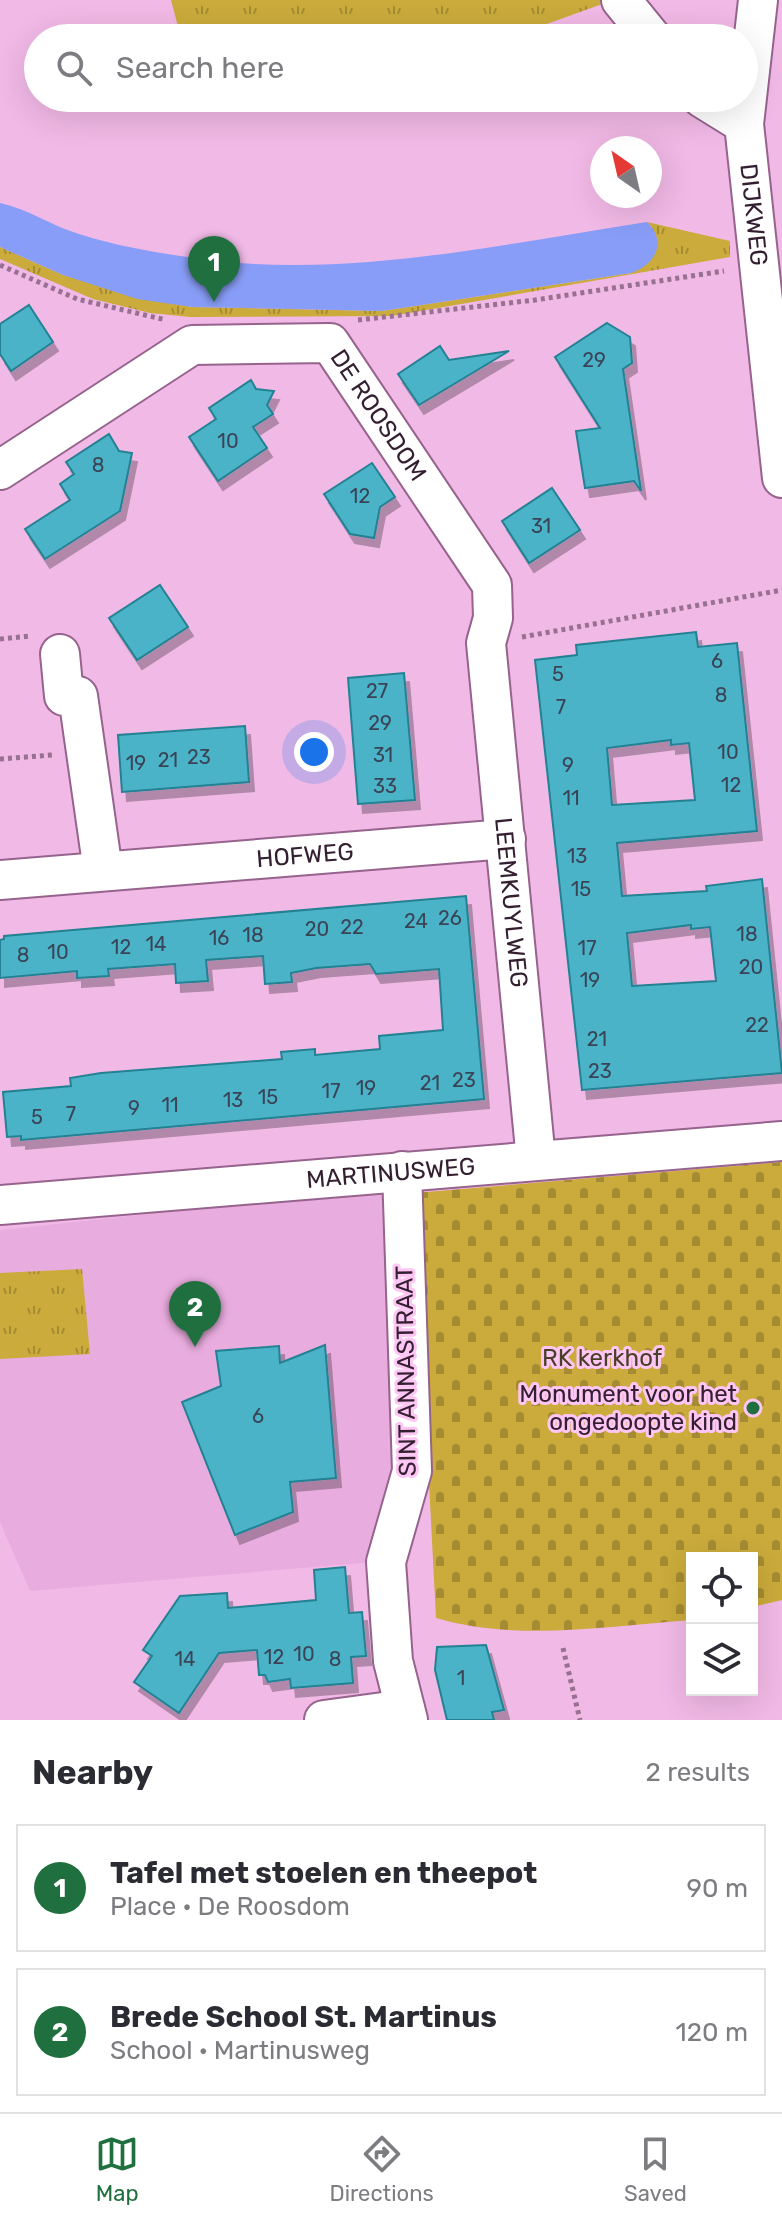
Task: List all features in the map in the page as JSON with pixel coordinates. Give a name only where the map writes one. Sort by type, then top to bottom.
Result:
[{"type":"street","points":[[621,0],[641,24]]},
{"type":"street","name":"DIJKWEG","points":[[755,24],[758,0]]},
{"type":"street","points":[[725,112],[744,124]]},
{"type":"street","name":"DIJKWEG","points":[[745,112],[744,124],[782,478]]},
{"type":"street","name":"DE ROOSDOM","points":[[0,470],[192,345],[330,343],[492,585],[493,618],[486,643]]},
{"type":"street","name":"LEEMKUYLWEG","points":[[486,643],[536,1160]]},
{"type":"street","points":[[60,654],[64,696],[78,696],[103,871]]},
{"type":"street","name":"HOFWEG","points":[[0,880],[506,839]]},
{"type":"street","name":"MARTINUSWEG","points":[[0,1205],[782,1141]]},
{"type":"street","name":"SINT ANNASTRAAT","points":[[324,1720],[407,1715],[393,1661],[386,1562],[412,1471],[402,1171]]},
{"type":"path","points":[[0,265],[77,299],[127,312],[177,320]]},
{"type":"path","name":"DE ROOSDOM","points":[[347,320],[400,318],[728,271]]},
{"type":"path","points":[[486,643],[782,590]]},
{"type":"path","points":[[0,759],[85,752]]},
{"type":"path","points":[[563,1648],[580,1720]]},
{"type":"shaded area","points":[[383,1189],[393,1465],[374,1562],[30,1591],[0,1522],[0,1230]]},
{"type":"green space","points":[[171,0],[602,0],[605,3],[547,24],[177,24]]},
{"type":"green space","points":[[647,222],[730,241],[730,257],[392,316],[190,317],[150,313],[93,299],[0,259],[0,247],[63,275],[191,307],[382,311],[631,273],[652,227]]},
{"type":"green space","name":"RK kerkhof","points":[[782,1162],[782,1600],[758,1606],[758,1552],[686,1552],[686,1620],[531,1631],[467,1625],[436,1618],[414,1193]]},
{"type":"green space","points":[[82,1269],[90,1354],[0,1359],[0,1273]]},
{"type":"water","points":[[0,203],[105,242],[174,255],[244,263],[360,263],[475,250],[647,222],[657,237],[657,245],[652,259],[631,273],[382,311],[192,307],[137,299],[63,275],[0,247]]},
{"type":"building","points":[[29,305],[53,342],[11,371],[0,354],[0,324]]},
{"type":"building","points":[[607,323],[630,337],[632,363],[623,369],[641,491],[634,481],[585,488],[576,431],[600,428],[555,357]]},
{"type":"building","points":[[440,346],[449,360],[509,351],[419,405],[398,374]]},
{"type":"building","points":[[251,380],[256,389],[274,391],[267,405],[273,414],[253,427],[267,448],[218,481],[189,437],[216,419],[209,408]]},
{"type":"building","points":[[109,434],[119,451],[132,453],[120,511],[45,559],[25,529],[70,500],[60,484],[74,474],[66,462]]},
{"type":"building","points":[[372,463],[395,497],[380,507],[374,538],[350,534],[324,494]]},
{"type":"building","points":[[552,488],[580,530],[529,563],[502,521]]},
{"type":"building","points":[[160,585],[188,627],[137,660],[109,618]]},
{"type":"building","points":[[696,632],[698,647],[737,643],[757,831],[617,843],[622,896],[707,891],[706,886],[762,879],[782,1073],[582,1090],[535,660],[577,655],[576,645]],"holes":[[[671,740],[671,745],[689,743],[695,800],[612,805],[607,748]],[[691,925],[691,929],[710,927],[716,981],[632,986],[627,933]]]},
{"type":"building","points":[[404,673],[415,800],[358,804],[348,678]]},
{"type":"building","points":[[245,726],[249,782],[122,792],[118,735]]},
{"type":"building","points":[[466,896],[484,1099],[21,1140],[21,1136],[7,1137],[3,1092],[71,1086],[70,1078],[101,1073],[282,1059],[281,1052],[315,1049],[315,1055],[380,1049],[379,1036],[443,1030],[439,969],[376,974],[370,964],[316,968],[291,973],[292,982],[265,984],[263,956],[206,960],[208,981],[176,983],[175,964],[108,969],[109,976],[77,978],[77,971],[0,978],[0,940],[4,936]]},
{"type":"building","points":[[325,1345],[336,1478],[290,1482],[293,1512],[235,1535],[182,1402],[221,1386],[216,1351],[279,1346],[280,1363]]},
{"type":"building","points":[[345,1567],[349,1613],[362,1612],[366,1656],[351,1657],[353,1683],[291,1688],[290,1679],[268,1682],[265,1675],[259,1675],[257,1650],[219,1653],[179,1713],[134,1682],[152,1656],[143,1650],[180,1596],[227,1593],[228,1608],[316,1600],[314,1570]]},
{"type":"building","points":[[486,1645],[504,1710],[492,1712],[494,1720],[447,1720],[435,1670],[437,1647]]},
{"type":"place","name":"Tafel met stoelen en theepot","points":[[214,302]]},
{"type":"place","name":"Brede School St. Martinus","points":[[195,1347]]},
{"type":"place","name":"Monument voor het ongedoopte kind","points":[[753,1408]]}]
